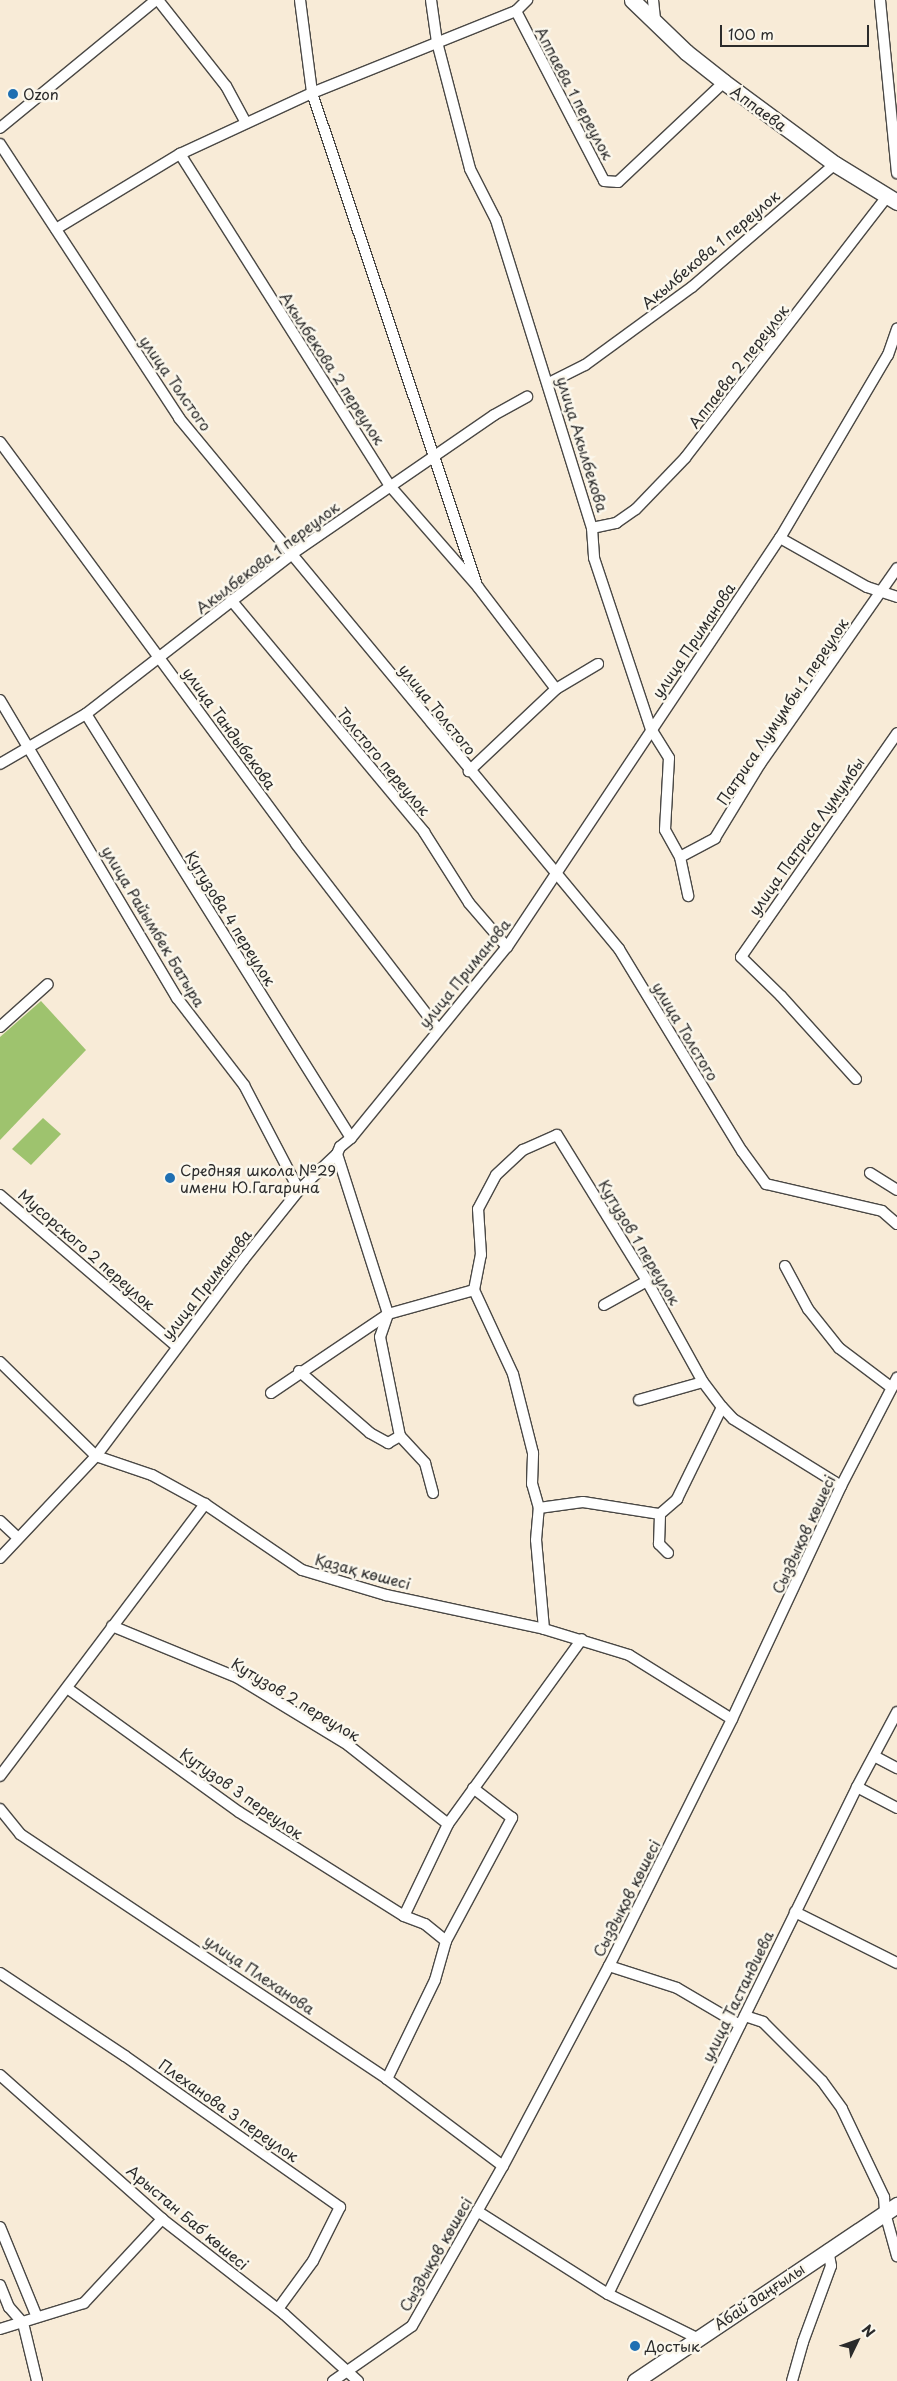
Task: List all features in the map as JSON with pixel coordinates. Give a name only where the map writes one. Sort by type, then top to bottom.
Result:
[{"type":"street","points":[[0,128],[157,0],[226,86],[246,123]]},
{"type":"street","name":"Акылбекова 2 переулок","points":[[300,0],[312,93],[478,587]]},
{"type":"street","name":"улица Акылбекова","points":[[431,0],[437,42],[470,170],[496,220],[549,383],[592,528],[594,558],[651,729],[669,758],[665,830],[680,857],[688,896]]},
{"type":"street","points":[[56,229],[180,154],[312,93],[516,11],[527,0]]},
{"type":"street","name":"Аппаева","points":[[632,0],[655,20],[686,52],[724,82],[835,164],[892,200]]},
{"type":"street","points":[[653,0],[655,20]]},
{"type":"street","points":[[880,0],[897,173]]},
{"type":"street","name":"Аппаева 1 переулок","points":[[516,11],[604,181],[618,182],[724,82]]},
{"type":"street","name":"улица Толстого","points":[[0,144],[179,418],[469,771],[619,948],[742,1151],[766,1184],[882,1211],[897,1224]]},
{"type":"street","name":"Акылбекова 2 переулок","points":[[180,154],[390,486],[478,587],[556,689]]},
{"type":"street","name":"Акылбекова 1 переулок","points":[[549,383],[585,365],[692,287],[835,164]]},
{"type":"street","name":"Аппаева 2 переулок","points":[[592,528],[616,523],[636,509],[685,458],[892,200]]},
{"type":"street","name":"улица Приманова","points":[[0,1558],[96,1456],[176,1346],[299,1190],[351,1138],[438,1028],[506,947],[780,538],[888,355],[897,329]]},
{"type":"street","name":"Акылбекова 1 переулок","points":[[29,747],[86,714],[161,658],[231,600],[292,554],[390,486],[436,458],[494,415],[527,397]]},
{"type":"street","name":"улица Тандыбекова","points":[[0,442],[161,658],[296,844],[438,1028]]},
{"type":"street","points":[[780,538],[867,587],[882,590],[897,597]]},
{"type":"street","points":[[448,552],[462,539]]},
{"type":"street","name":"Патриса Лумумбы 1 переулок","points":[[680,857],[715,838],[741,793],[897,568]]},
{"type":"street","name":"Толстого переулок","points":[[231,600],[424,832],[470,903],[506,947]]},
{"type":"street","points":[[469,771],[556,689],[598,664]]},
{"type":"street","name":"улица Райымбек Батыра","points":[[0,700],[177,998],[244,1085],[299,1190]]},
{"type":"street","name":"Кутузова 4 переулок","points":[[86,714],[351,1138]]},
{"type":"street","name":"улица Патриса Лумумбы","points":[[856,1079],[781,996],[740,957],[897,733]]},
{"type":"street","points":[[0,764],[29,747]]},
{"type":"street","points":[[0,1027],[48,984]]},
{"type":"street","name":"Кутузов 1 переулок","points":[[474,1290],[481,1255],[478,1209],[496,1175],[523,1150],[557,1135],[647,1281],[703,1382],[722,1407],[733,1419],[841,1486]]},
{"type":"street","points":[[337,1154],[388,1314],[380,1337],[400,1436],[425,1463],[433,1493]]},
{"type":"street","points":[[870,1173],[897,1190]]},
{"type":"street","name":"Мусорского 2 переулок","points":[[0,1194],[176,1346]]},
{"type":"street","points":[[786,1266],[808,1309],[839,1348],[892,1388]]},
{"type":"street","points":[[604,1305],[647,1281]]},
{"type":"street","points":[[271,1392],[388,1314],[474,1290],[513,1374],[533,1453],[532,1484],[539,1508],[536,1540],[544,1629]]},
{"type":"street","name":"Қазақ көшесі","points":[[0,1362],[96,1456],[152,1475],[205,1504],[302,1570],[386,1595],[544,1629],[582,1639],[629,1655],[732,1720]]},
{"type":"street","points":[[299,1372],[370,1433],[388,1443],[400,1436]]},
{"type":"street","name":"Сыздықов көшесі","points":[[333,2381],[412,2326],[477,2211],[609,1966],[732,1720],[841,1486],[897,1378]]},
{"type":"street","points":[[639,1400],[703,1382]]},
{"type":"street","points":[[539,1508],[583,1502],[660,1514],[677,1500],[722,1407]]},
{"type":"street","points":[[0,1776],[205,1504]]},
{"type":"street","points":[[660,1514],[659,1544],[668,1553]]},
{"type":"street","points":[[0,1521],[18,1538]]},
{"type":"street","name":"Кутузов 2 переулок","points":[[112,1626],[238,1678],[348,1745],[448,1824]]},
{"type":"street","points":[[404,1916],[448,1824],[582,1639]]},
{"type":"street","name":"Кутузов 3 переулок","points":[[67,1688],[239,1812],[404,1916],[426,1924],[446,1941]]},
{"type":"street","name":"улица Тастандиева","points":[[608,2294],[857,1787],[897,1712]]},
{"type":"street","points":[[874,1756],[897,1768]]},
{"type":"street","points":[[857,1787],[897,1808]]},
{"type":"street","points":[[387,2078],[435,1980],[446,1941],[512,1818],[473,1788]]},
{"type":"street","name":"улица Плеханова","points":[[0,1809],[20,1834],[387,2078],[502,2166]]},
{"type":"street","points":[[795,1912],[897,1963]]},
{"type":"street","points":[[609,1966],[677,1988],[742,2020],[763,2022],[832,2095],[868,2160],[891,2209],[897,2256]]},
{"type":"street","name":"Плеханова 3 переулок","points":[[0,1973],[125,2056],[340,2207],[313,2261],[278,2309]]},
{"type":"street","name":"Арыстан Баб көшесі","points":[[0,2075],[162,2219],[278,2309],[349,2370],[358,2381]]},
{"type":"street","name":"Абай даңғылы","points":[[636,2381],[828,2249],[891,2209]]},
{"type":"street","points":[[477,2211],[608,2294],[697,2338]]},
{"type":"street","points":[[0,2329],[84,2303],[162,2219]]},
{"type":"street","points":[[0,2227],[37,2317]]},
{"type":"street","points":[[792,2381],[803,2342],[831,2266],[828,2249]]},
{"type":"street","points":[[0,2285],[9,2307],[23,2323],[37,2381]]},
{"type":"green space","points":[[41,1001],[86,1050],[0,1140],[0,1037]]},
{"type":"green space","points":[[43,1118],[61,1134],[31,1165],[12,1149]]},
{"type":"place","name":"Ozon","points":[[13,94]]},
{"type":"place","name":"Средняя школа №29 имени Ю.Гагарина","points":[[170,1178]]},
{"type":"place","name":"Достык","points":[[635,2346]]}]
